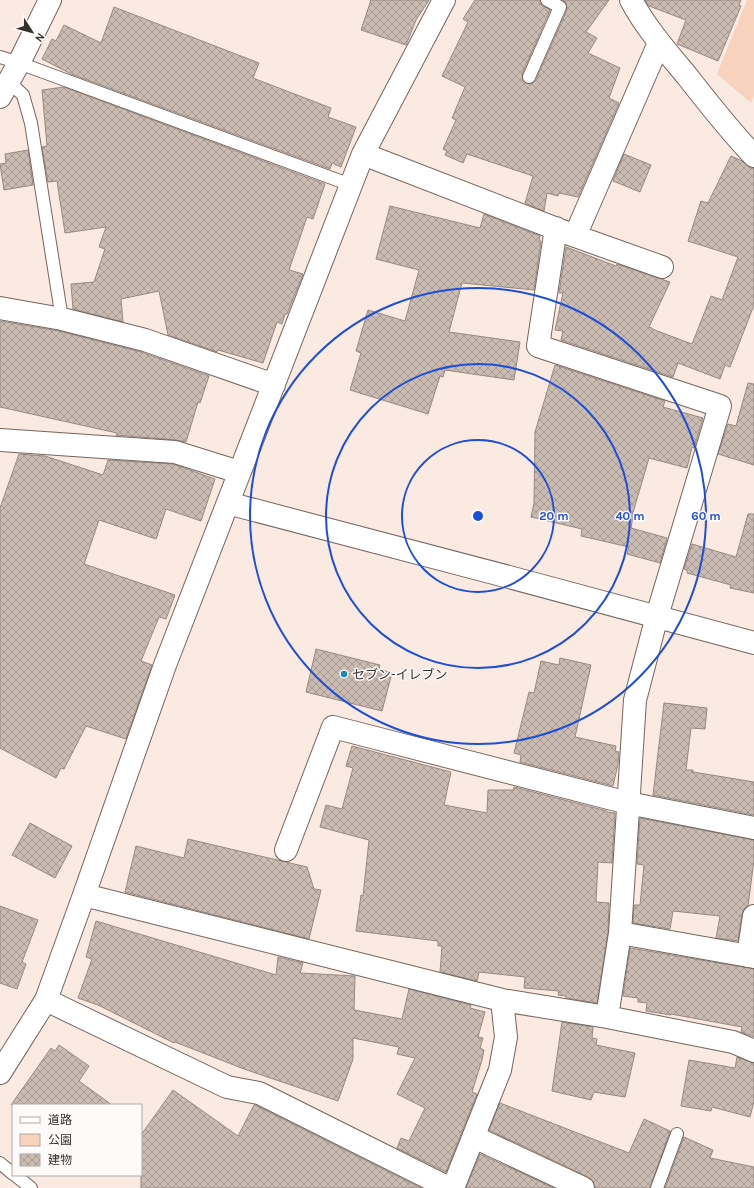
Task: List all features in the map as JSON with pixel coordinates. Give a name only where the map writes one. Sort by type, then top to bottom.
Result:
[{"type":"street","points":[[4,90],[10,60],[50,0]]},
{"type":"street","points":[[0,1073],[46,1000],[165,665],[231,504],[239,472],[363,154],[444,0]]},
{"type":"street","points":[[631,0],[638,13],[659,43],[734,135],[754,156]]},
{"type":"street","points":[[607,1017],[620,933],[635,700],[657,616],[720,406],[538,346],[566,232],[659,43]]},
{"type":"street","points":[[363,154],[662,267]]},
{"type":"street","points":[[0,308],[62,319],[145,340],[274,384]]},
{"type":"street","points":[[0,440],[175,452],[239,472]]},
{"type":"street","points":[[231,504],[754,643]]},
{"type":"street","points":[[286,850],[334,727],[628,804],[754,828]]},
{"type":"street","points":[[84,895],[502,1000],[607,1017],[733,1042],[754,1051]]},
{"type":"street","points":[[620,933],[751,956],[754,916]]},
{"type":"street","points":[[46,1000],[227,1087],[259,1093],[449,1188]]},
{"type":"street","points":[[453,1188],[500,1070],[506,1037],[502,1000]]},
{"type":"street","points":[[474,1137],[583,1188]]},
{"type":"lane","points":[[530,77],[560,7],[547,0]]},
{"type":"lane","points":[[10,60],[351,185]]},
{"type":"lane","points":[[4,90],[23,95],[31,122],[62,319]]},
{"type":"lane","points":[[657,1188],[677,1134]]},
{"type":"lane","points":[[0,1163],[12,1172]]},
{"type":"lane","points":[[16,1176],[31,1188]]},
{"type":"green space","points":[[747,0],[754,0],[754,95],[751,103],[717,74]]},
{"type":"building","points":[[371,0],[429,0],[416,20],[406,45],[361,30]]},
{"type":"building","points":[[475,0],[540,0],[541,4],[550,10],[522,74],[523,81],[529,84],[536,80],[567,10],[566,3],[563,0],[609,0],[586,32],[597,38],[588,53],[620,68],[609,98],[619,103],[578,197],[559,193],[558,196],[547,193],[544,211],[525,203],[533,176],[467,154],[463,163],[445,155],[447,151],[443,149],[456,120],[452,118],[465,87],[442,76],[468,22],[463,19]]},
{"type":"building","points":[[645,0],[741,0],[739,5],[741,6],[718,61],[677,44],[686,20],[649,6]]},
{"type":"building","points":[[114,7],[259,63],[253,78],[331,108],[328,117],[356,127],[341,167],[332,163],[330,169],[71,74],[42,59],[52,39],[56,41],[64,25],[101,43]]},
{"type":"building","points":[[64,87],[325,184],[313,219],[307,217],[289,270],[303,274],[282,324],[277,322],[263,363],[218,350],[217,352],[168,335],[159,291],[121,299],[123,322],[73,309],[71,284],[94,282],[105,249],[99,247],[106,227],[65,233],[57,181],[48,182],[42,147],[47,146],[42,90]]},
{"type":"building","points":[[28,150],[33,185],[4,190],[0,164],[6,163],[5,154]]},
{"type":"building","points":[[624,154],[651,165],[640,192],[613,181]]},
{"type":"building","points":[[731,156],[742,161],[750,168],[754,168],[754,305],[730,367],[725,365],[720,379],[678,363],[673,377],[561,340],[563,331],[555,330],[563,293],[559,293],[566,247],[616,266],[617,264],[670,282],[649,327],[692,344],[711,296],[722,300],[738,257],[688,241],[701,201],[708,203]]},
{"type":"building","points":[[390,206],[480,228],[484,214],[540,236],[539,241],[541,241],[534,290],[462,283],[449,332],[520,342],[514,380],[445,370],[443,377],[440,376],[428,414],[350,390],[361,353],[356,351],[368,310],[405,321],[419,270],[376,259]]},
{"type":"building","points":[[0,321],[59,331],[141,352],[209,376],[200,403],[198,402],[186,442],[116,435],[117,433],[0,407]]},
{"type":"building","points":[[555,365],[665,401],[663,407],[703,418],[694,448],[692,447],[687,468],[649,458],[632,516],[631,528],[667,538],[660,563],[627,554],[629,547],[581,536],[582,529],[531,517],[534,503],[535,432]]},
{"type":"building","points":[[748,383],[754,384],[754,465],[718,454],[728,424],[736,426]]},
{"type":"building","points":[[19,454],[45,456],[103,475],[108,460],[173,464],[215,479],[201,521],[166,509],[156,539],[99,520],[84,564],[175,595],[166,619],[159,617],[141,661],[152,665],[126,739],[86,726],[64,769],[61,768],[56,778],[0,748],[0,508]]},
{"type":"building","points":[[748,514],[754,514],[754,593],[730,588],[731,585],[687,573],[687,570],[684,569],[692,544],[736,557]]},
{"type":"building","points":[[316,649],[380,665],[379,669],[392,673],[382,711],[306,692]]},
{"type":"building","points":[[560,658],[591,665],[575,737],[616,746],[615,751],[619,752],[613,786],[520,762],[521,755],[514,753],[529,692],[534,693],[541,661],[559,665]]},
{"type":"building","points":[[664,703],[707,708],[705,729],[691,728],[686,770],[693,770],[693,772],[754,782],[754,815],[653,795]]},
{"type":"building","points":[[352,746],[451,772],[444,805],[487,813],[488,790],[513,790],[514,787],[615,813],[612,863],[598,862],[596,902],[609,903],[608,932],[597,1003],[566,998],[566,996],[558,995],[559,991],[524,988],[525,977],[479,972],[477,981],[440,972],[442,946],[438,946],[438,941],[356,931],[361,895],[363,896],[369,840],[320,827],[326,805],[342,809],[353,768],[346,766]]},
{"type":"building","points":[[640,818],[754,840],[754,860],[748,906],[744,909],[742,914],[738,941],[716,938],[720,916],[673,911],[670,929],[633,923],[634,905],[640,905],[644,865],[637,864]]},
{"type":"building","points":[[30,823],[72,846],[55,878],[12,855]]},
{"type":"building","points":[[188,839],[307,867],[314,889],[321,890],[309,939],[125,892],[136,846],[184,858]]},
{"type":"building","points":[[0,906],[38,920],[22,962],[26,964],[17,989],[0,983]]},
{"type":"building","points":[[96,921],[276,975],[278,957],[303,963],[300,973],[355,976],[354,1010],[402,1019],[409,989],[471,1005],[470,1008],[485,1012],[478,1037],[483,1038],[480,1048],[484,1050],[472,1092],[477,1094],[446,1172],[397,1148],[401,1138],[409,1141],[425,1108],[397,1094],[415,1058],[397,1054],[399,1047],[353,1038],[353,1059],[338,1101],[244,1069],[175,1042],[174,1043],[98,1005],[78,998],[92,959],[86,957]]},
{"type":"building","points":[[630,948],[754,969],[754,1037],[741,1032],[742,1027],[646,1011],[647,1003],[638,1002],[638,998],[623,996]]},
{"type":"building","points":[[562,1022],[593,1027],[592,1038],[597,1039],[596,1045],[635,1053],[625,1097],[594,1092],[591,1100],[552,1091]]},
{"type":"building","points":[[59,1045],[89,1066],[79,1081],[111,1104],[11,1105],[51,1048],[55,1051]]},
{"type":"building","points":[[737,1057],[754,1063],[754,1101],[750,1117],[712,1107],[711,1111],[681,1106],[689,1060],[735,1068]]},
{"type":"building","points":[[173,1090],[238,1136],[255,1105],[421,1188],[141,1188],[142,1134]]},
{"type":"building","points":[[500,1103],[629,1153],[644,1119],[670,1131],[650,1188],[595,1188],[593,1181],[588,1177],[489,1130]]},
{"type":"building","points":[[684,1137],[713,1150],[710,1158],[754,1167],[754,1188],[665,1188]]},
{"type":"building","points":[[480,1154],[554,1188],[466,1188]]},
{"type":"place","name":"セブン-イレブン","points":[[344,674]]}]
